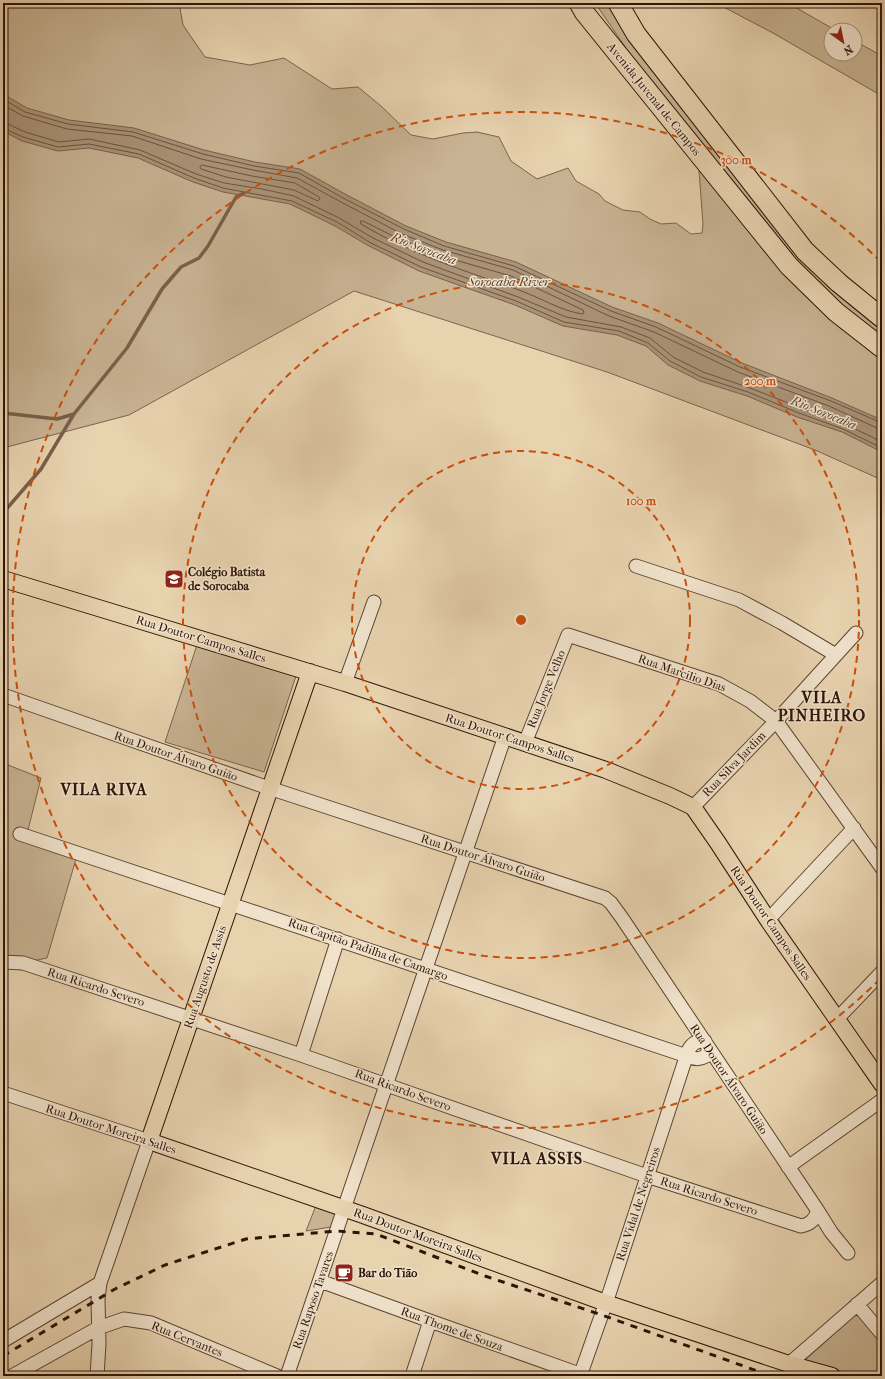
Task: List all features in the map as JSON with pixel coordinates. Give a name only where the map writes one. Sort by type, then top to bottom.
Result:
[{"type":"highway","name":"Avenida Juvenal de Campos","points":[[579,3],[584,12],[789,266],[836,312],[882,348]]},
{"type":"highway","name":"Avenida Juvenal de Campos","points":[[618,3],[636,34],[805,251],[882,318]]},
{"type":"main road","name":"Rua Doutor Campos Salles","points":[[3,579],[345,683],[606,770],[670,796],[692,807],[718,843],[768,920],[882,1084]]},
{"type":"main road","name":"Rua Augusto de Assis","points":[[149,1141],[310,672]]},
{"type":"main road","name":"Rua Doutor Moreira Salles","points":[[149,1141],[344,1208],[606,1303],[789,1364],[832,1376]]},
{"type":"street","points":[[636,566],[739,600],[782,623],[836,655]]},
{"type":"street","points":[[345,683],[374,602]]},
{"type":"street","name":"Rua Silva Jardim","points":[[692,807],[776,721],[856,633]]},
{"type":"street","name":"Rua Marcilio Dias","points":[[568,635],[719,684],[750,701],[776,721],[882,868]]},
{"type":"street","name":"Rua Jorge Velho","points":[[525,743],[568,635]]},
{"type":"street","name":"Rua Doutor Álvaro Guião","points":[[3,695],[269,789],[605,898],[611,903],[707,1045],[788,1167],[816,1215],[848,1253]]},
{"type":"street","name":"Rua Raposo Tavares","points":[[287,1376],[504,736]]},
{"type":"street","points":[[768,920],[854,828]]},
{"type":"street","name":"Rua Capitão Padilha de Camargo","points":[[20,834],[686,1056],[701,1059],[706,1056],[707,1045]]},
{"type":"street","points":[[301,1054],[338,939]]},
{"type":"street","name":"Rua Ricardo Severo","points":[[3,962],[23,963],[301,1054],[647,1176],[801,1226],[831,1232]]},
{"type":"street","points":[[837,1018],[882,972]]},
{"type":"street","name":"Rua Vidal de Negreiros","points":[[582,1375],[686,1056]]},
{"type":"street","name":"Rua Doutor Moreira Salles","points":[[3,1093],[149,1141]]},
{"type":"street","points":[[788,1167],[882,1100]]},
{"type":"street","name":"Rua Augusto de Assis","points":[[96,1376],[99,1344],[98,1299],[100,1284],[149,1141]]},
{"type":"street","points":[[339,1225],[347,1217],[363,1215]]},
{"type":"street","points":[[801,1226],[810,1224],[816,1215]]},
{"type":"street","name":"Rua Thome de Souza","points":[[320,1280],[582,1375]]},
{"type":"street","points":[[789,1364],[882,1283]]},
{"type":"street","points":[[3,1341],[100,1284]]},
{"type":"street","points":[[857,1304],[882,1334]]},
{"type":"street","name":"Rua Cervantes","points":[[12,1376],[98,1328],[124,1319],[151,1323],[277,1376]]},
{"type":"street","points":[[412,1376],[430,1321]]},
{"type":"shaded area","points":[[3,3],[179,3],[183,25],[205,57],[250,65],[284,58],[332,89],[358,87],[381,106],[411,135],[433,139],[463,133],[477,132],[499,137],[511,161],[537,179],[568,168],[576,181],[599,194],[605,201],[623,210],[640,212],[661,224],[676,223],[691,234],[702,233],[703,224],[699,171],[701,170],[882,355],[882,480],[815,450],[607,372],[354,291],[129,415],[3,448]]},
{"type":"shaded area","points":[[595,3],[608,3],[620,26],[642,55],[882,326],[882,339],[800,269],[637,64]]},
{"type":"shaded area","points":[[716,3],[788,3],[823,23],[823,62],[773,33]]},
{"type":"shaded area","points":[[863,45],[882,56],[882,96],[823,62],[863,62]]},
{"type":"shaded area","points":[[197,645],[296,676],[264,772],[165,742]]},
{"type":"shaded area","points":[[3,763],[41,778],[26,838],[76,859],[47,958],[23,963],[3,958]]},
{"type":"shaded area","points":[[317,1203],[337,1213],[331,1227],[306,1231]]},
{"type":"shaded area","points":[[857,1313],[882,1342],[882,1376],[857,1376],[805,1360]]},
{"type":"water","name":"Sorocaba River","points":[[3,94],[27,108],[69,120],[134,128],[204,150],[255,162],[300,169],[406,226],[446,242],[516,262],[612,307],[658,323],[742,363],[832,398],[882,420],[882,452],[842,432],[797,417],[747,396],[700,381],[668,365],[646,346],[617,335],[563,326],[515,305],[419,271],[369,246],[335,226],[290,204],[223,192],[193,182],[138,158],[89,148],[58,151],[22,141],[3,131]]},
{"type":"waterway","points":[[3,513],[41,469],[74,414],[127,348],[162,289],[181,267],[199,258],[208,246],[236,197],[244,193]]},
{"type":"waterway","points":[[3,413],[57,419],[74,414]]},
{"type":"railway","points":[[3,1356],[115,1289],[165,1265],[246,1239],[337,1231],[376,1234],[485,1276],[602,1315],[771,1376]]},
{"type":"place","name":"Colégio Batista de Sorocaba","points":[[174,579]]},
{"type":"place","name":"Bar do Tião","points":[[344,1273]]},
{"type":"district","name":"VILA PINHEIRO","points":[[822,706]]},
{"type":"district","name":"VILA RIVA","points":[[104,789]]},
{"type":"district","name":"VILA ASSIS","points":[[537,1158]]},
{"type":"water label","name":"Rio Sorocaba","points":[[424,248]]},
{"type":"water label","name":"Rio Sorocaba","points":[[824,412]]}]
